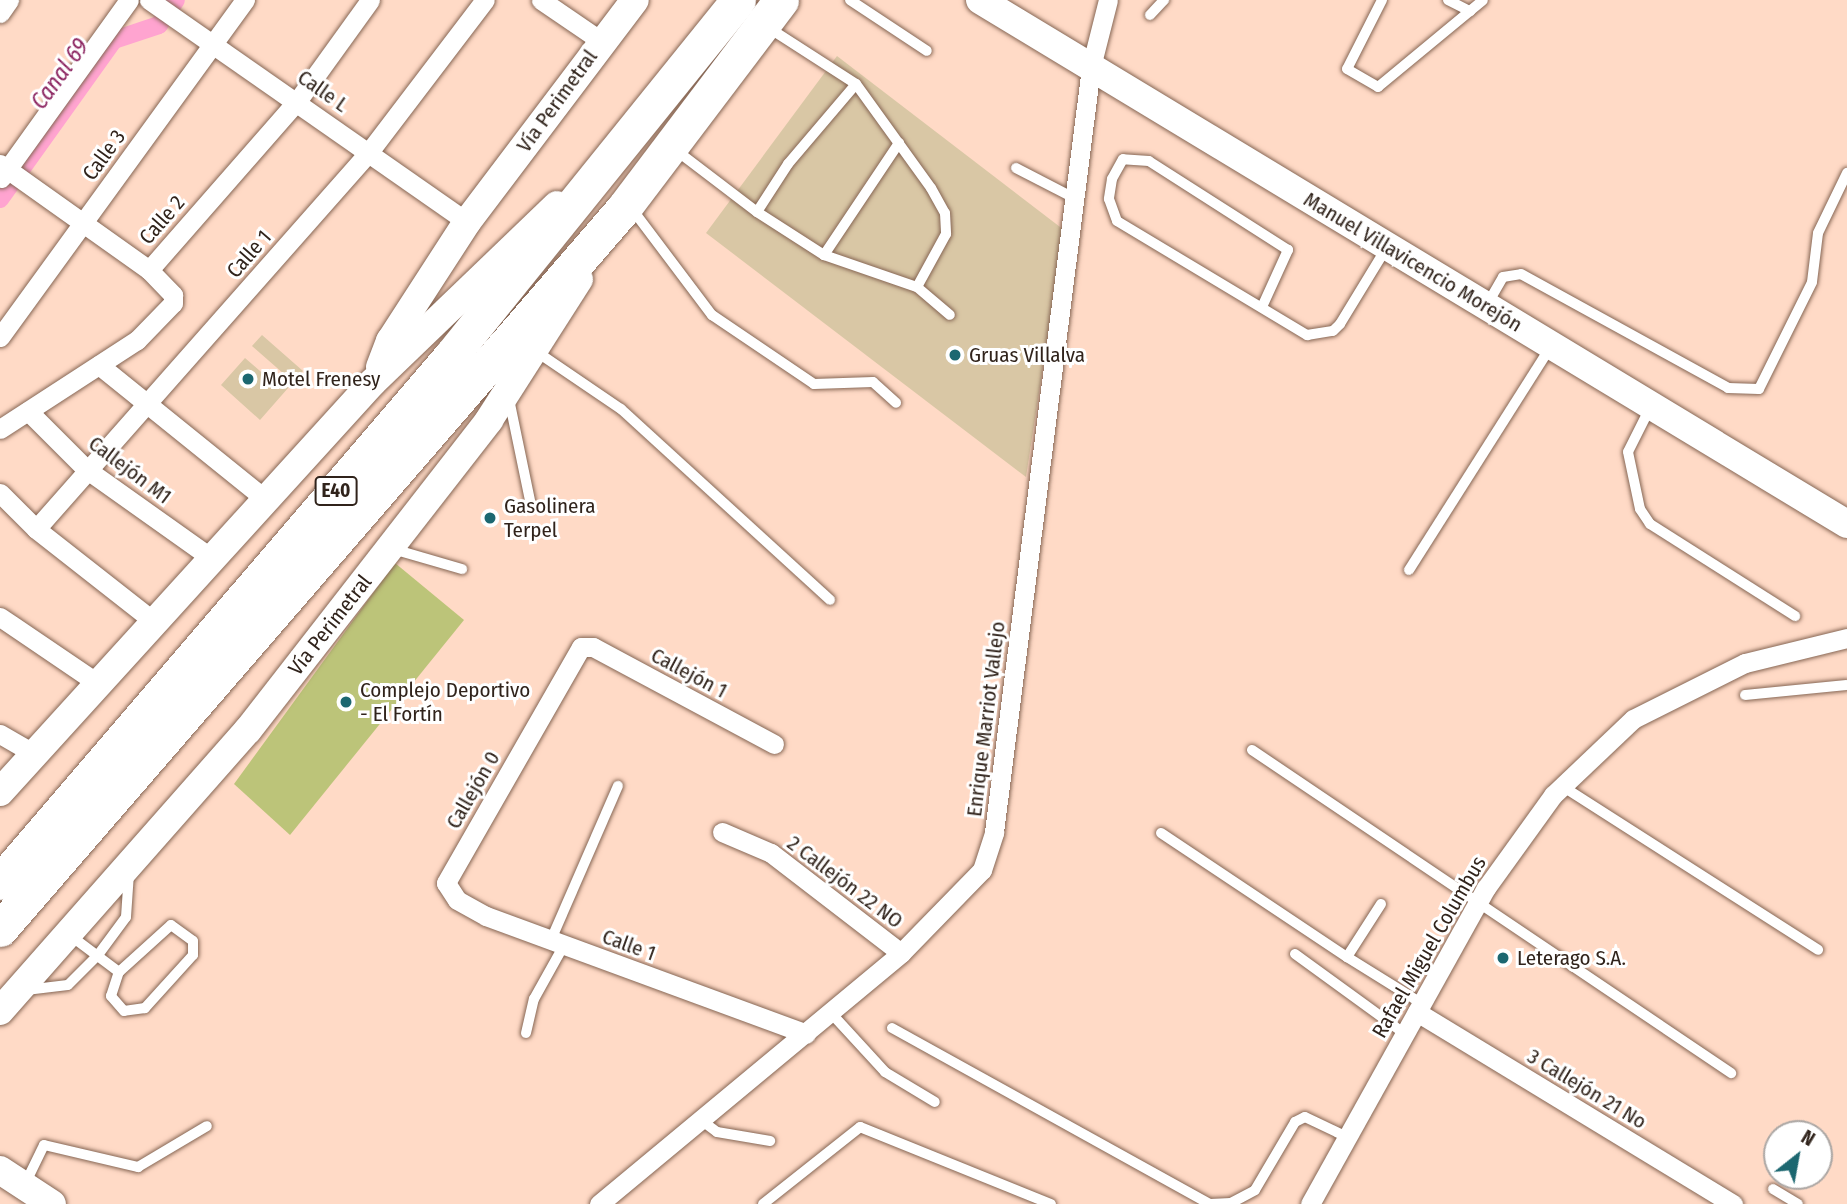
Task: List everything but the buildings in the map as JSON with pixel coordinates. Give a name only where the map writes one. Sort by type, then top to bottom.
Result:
[{"type":"highway","name":"Vía Perimetral","points":[[0,929],[43,856],[637,131],[738,0]]},
{"type":"highway","name":"Vía Perimetral","points":[[0,882],[43,856],[626,206],[772,12]]},
{"type":"main road","name":"Vía Perimetral","points":[[373,382],[390,341],[467,222],[601,41],[635,0]]},
{"type":"main road","name":"Manuel Villavicencio Morejón","points":[[980,0],[1847,524]]},
{"type":"main road","name":"Vía Perimetral","points":[[0,792],[152,620],[373,382],[637,131]]},
{"type":"main road","name":"Vía Perimetral","points":[[0,1011],[248,730],[508,391],[626,206]]},
{"type":"main road","points":[[0,1170],[12,1190],[52,1204]]},
{"type":"street","points":[[0,13],[9,0]]},
{"type":"street","points":[[129,0],[8,172],[84,221],[149,270]]},
{"type":"street","name":"Calle 3","points":[[0,337],[245,0]]},
{"type":"street","name":"Calle 2","points":[[0,429],[137,340],[173,303],[173,295],[149,270],[298,100],[370,0]]},
{"type":"street","name":"Calle 1","points":[[36,529],[86,469],[145,407],[369,152],[485,0]]},
{"type":"street","points":[[541,0],[601,41]]},
{"type":"street","name":"Enrique Marriot Vallejo","points":[[599,1204],[901,953],[982,870],[994,832],[1091,67],[1108,0]]},
{"type":"street","name":"Calle L","points":[[162,9],[298,100],[467,222]]},
{"type":"street","points":[[99,365],[145,407],[264,498]]},
{"type":"street","name":"Callejón M1","points":[[29,411],[86,469],[210,557]]},
{"type":"street","points":[[3,505],[152,620]]},
{"type":"street","points":[[0,617],[96,682]]},
{"type":"street","name":"Rafael Miguel Columbus","points":[[1310,1204],[1476,905],[1562,786],[1633,719],[1745,663],[1847,638]]},
{"type":"street","name":"Callejón 1","points":[[581,647],[593,647],[774,744]]},
{"type":"street","name":"Callejón 0","points":[[446,883],[581,647]]},
{"type":"street","points":[[0,734],[34,754]]},
{"type":"street","name":"2 Callejón 22 NO","points":[[722,832],[771,853],[901,953]]},
{"type":"street","name":"Calle 1","points":[[446,883],[457,900],[476,910],[806,1034]]},
{"type":"street","name":"3 Callejón 21 No","points":[[1419,1008],[1733,1204]]},
{"type":"lane","points":[[850,0],[927,51]]},
{"type":"lane","points":[[1150,15],[1164,0]]},
{"type":"lane","points":[[1382,0],[1347,69],[1374,87],[1483,0]]},
{"type":"lane","points":[[1448,0],[1470,11]]},
{"type":"lane","points":[[772,12],[856,84],[945,213],[946,234],[917,287]]},
{"type":"lane","points":[[757,212],[788,164],[856,84]]},
{"type":"lane","points":[[824,255],[899,143]]},
{"type":"lane","points":[[671,146],[757,212],[824,255],[917,287],[950,315]]},
{"type":"lane","points":[[1262,307],[1288,250],[1149,161],[1123,159],[1112,179],[1109,199],[1117,221],[1307,335],[1333,331],[1388,247]]},
{"type":"lane","points":[[1016,168],[1074,198]]},
{"type":"lane","points":[[1486,306],[1503,277],[1521,274],[1728,388],[1759,389],[1812,282],[1818,233],[1847,173]]},
{"type":"lane","points":[[626,206],[712,315],[814,384],[873,382],[896,403]]},
{"type":"lane","points":[[1409,570],[1551,346]]},
{"type":"lane","points":[[534,349],[621,409],[830,600]]},
{"type":"lane","points":[[508,391],[531,505]]},
{"type":"lane","points":[[1651,406],[1628,452],[1645,517],[1794,616]]},
{"type":"lane","points":[[389,548],[462,569]]},
{"type":"lane","points":[[1745,695],[1847,685]]},
{"type":"lane","points":[[1252,750],[1476,905],[1731,1073]]},
{"type":"lane","points":[[526,1033],[534,999],[618,786]]},
{"type":"lane","points":[[1562,786],[1818,950]]},
{"type":"lane","points":[[1161,833],[1348,957],[1419,1008]]},
{"type":"lane","points":[[19,990],[68,985],[98,955],[131,906],[128,866]]},
{"type":"lane","points":[[1348,957],[1381,904]]},
{"type":"lane","points":[[163,927],[179,929],[193,941],[189,961],[139,1012],[124,1011],[111,996],[119,972],[163,927]]},
{"type":"lane","points":[[68,934],[119,972]]},
{"type":"lane","points":[[1295,954],[1405,1034]]},
{"type":"lane","points":[[831,1013],[885,1072],[935,1102]]},
{"type":"lane","points":[[892,1028],[1210,1204],[1231,1203],[1255,1190],[1295,1122],[1305,1116],[1347,1137]]},
{"type":"lane","points":[[701,1121],[735,1137],[770,1140]]},
{"type":"lane","points":[[12,1190],[44,1144],[138,1167],[208,1126]]},
{"type":"lane","points":[[762,1204],[860,1127],[1051,1204]]},
{"type":"lane","points":[[1775,1190],[1798,1204]]},
{"type":"green space","name":"Complejo Deportivo - El Fortín","points":[[395,563],[464,620],[290,835],[234,784]]},
{"type":"waterway","name":"Canal 69","points":[[0,199],[114,40],[159,25],[176,0]]},
{"type":"place","name":"Gruas Villalva","points":[[955,355]]},
{"type":"place","name":"Motel Frenesy","points":[[248,379]]},
{"type":"place","name":"Gasolinera Terpel","points":[[490,518]]},
{"type":"place","name":"Complejo Deportivo - El Fortín","points":[[346,702]]},
{"type":"place","name":"Leterago S.A.","points":[[1503,958]]}]
